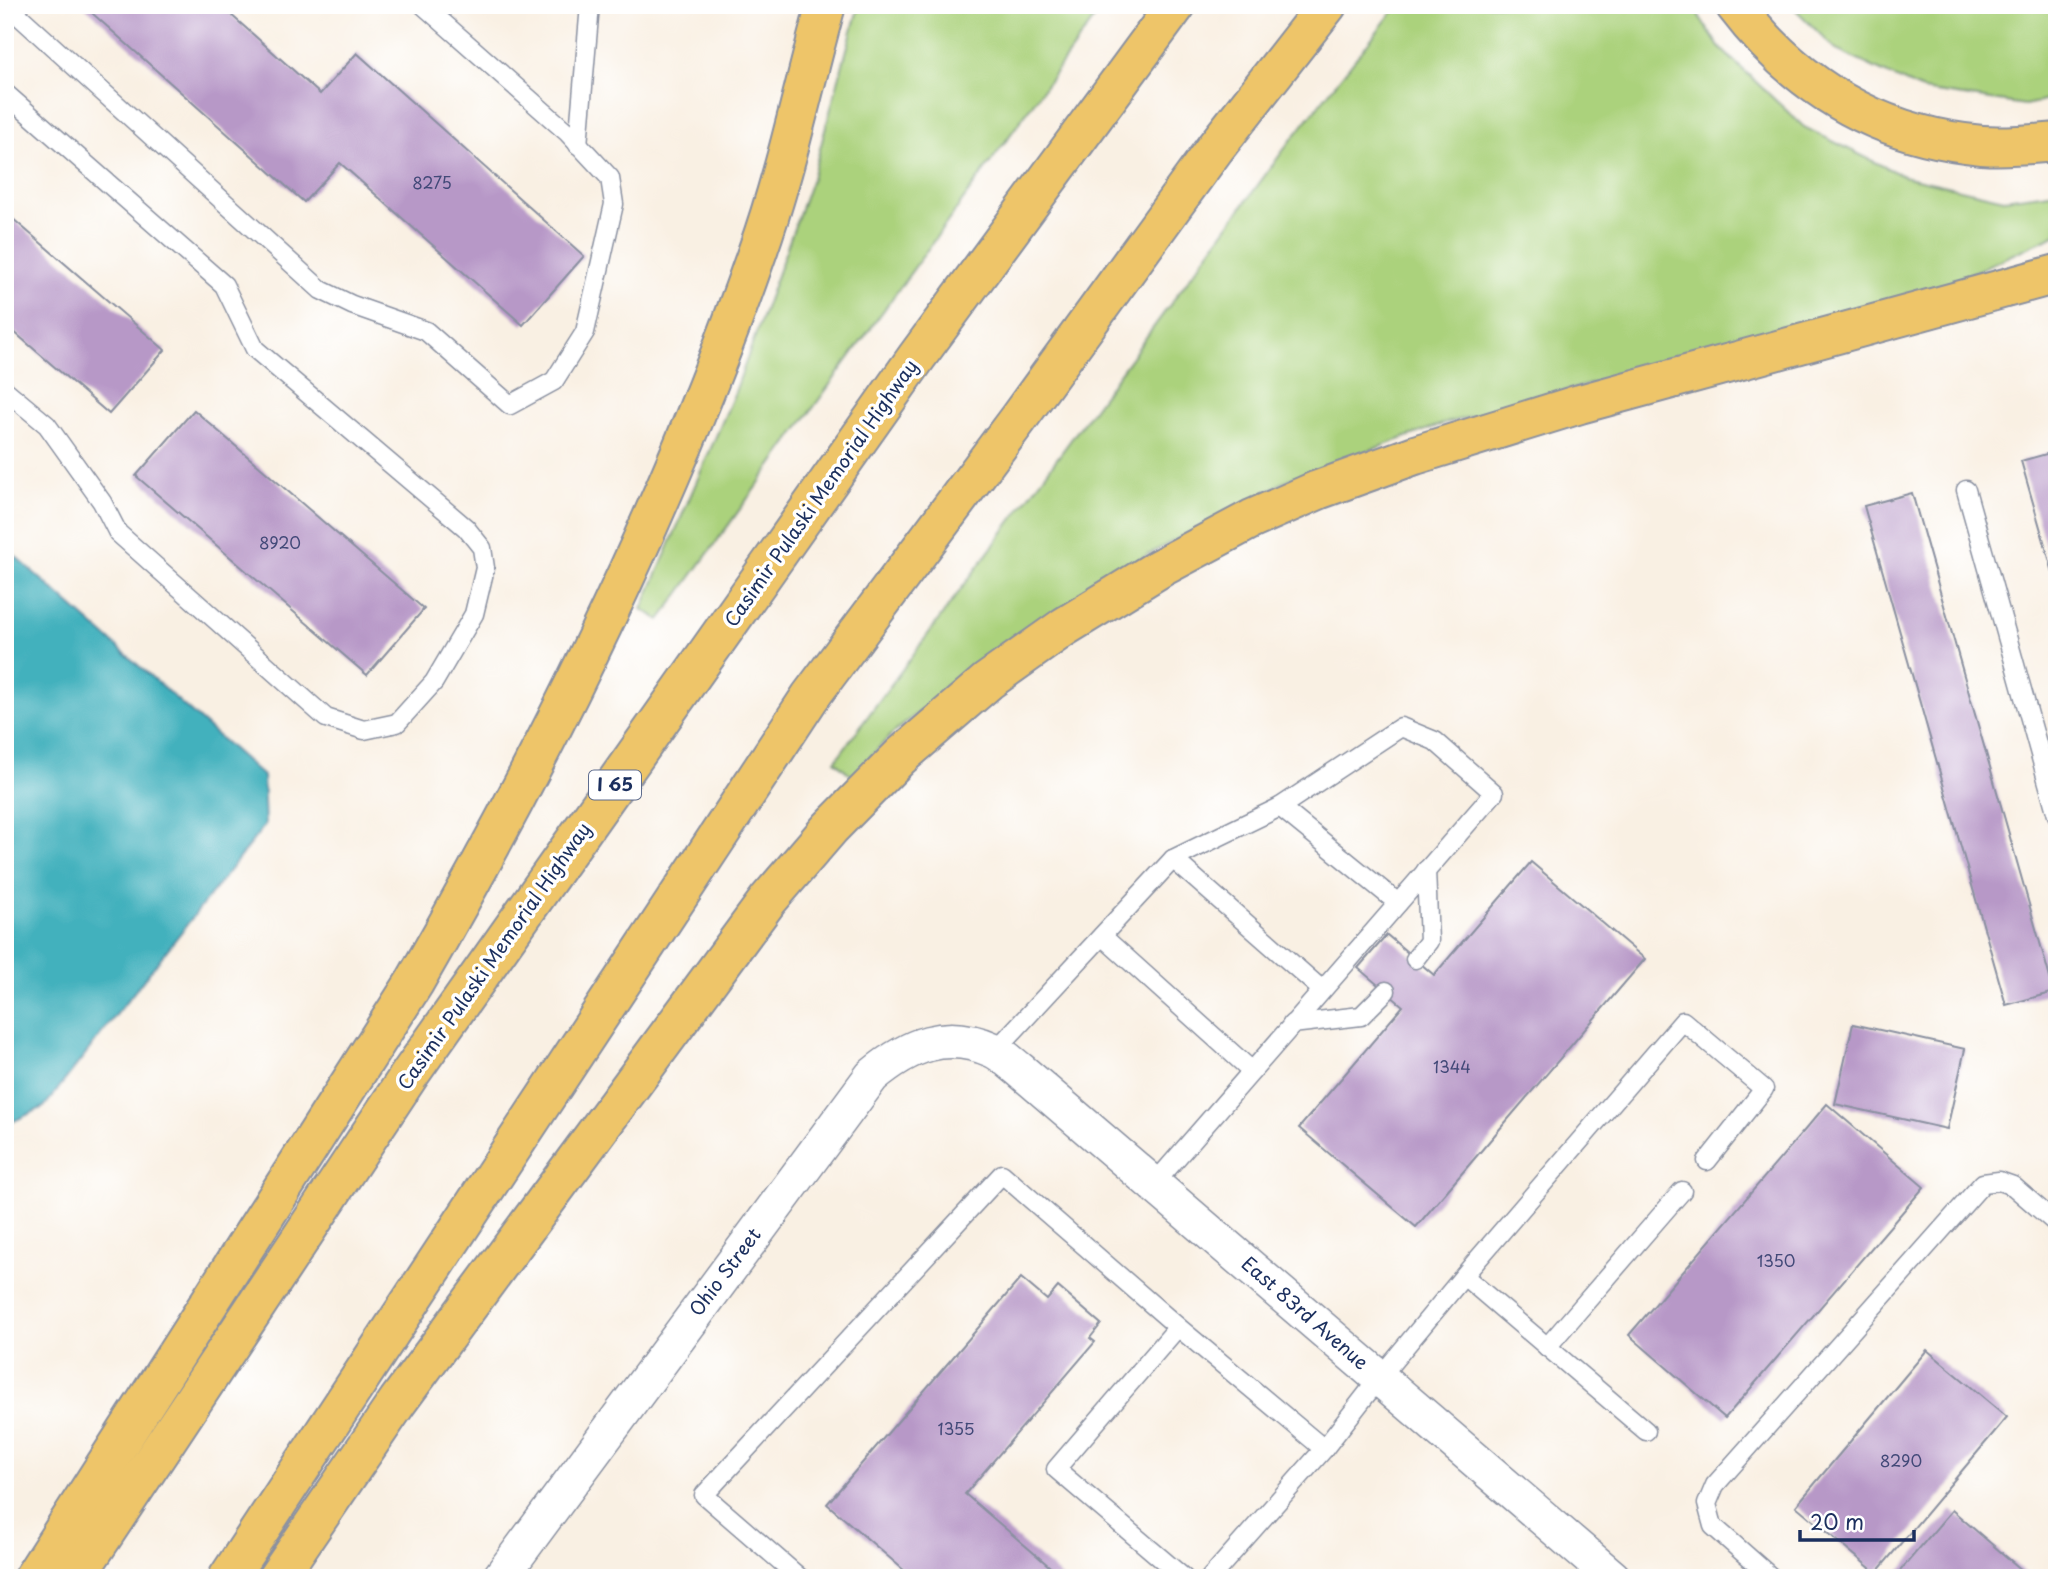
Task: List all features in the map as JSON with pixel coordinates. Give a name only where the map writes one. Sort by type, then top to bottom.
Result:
[{"type":"highway","points":[[33,1578],[414,983],[465,894],[571,691],[688,434],[758,250],[826,5]]},
{"type":"highway","name":"Casimir Pulaski Memorial Highway","points":[[75,1578],[410,1074],[916,358],[1176,5]]},
{"type":"highway","points":[[228,1578],[810,697],[1018,419],[1215,148],[1326,5]]},
{"type":"highway","points":[[1735,5],[1758,35],[1817,88],[1872,118],[1931,138],[1984,145],[2057,142]]},
{"type":"highway","points":[[277,1578],[406,1390],[768,900],[830,828],[901,756],[988,681],[1064,627],[1160,568],[1252,519],[1318,490],[1415,455],[1580,404],[2057,274]]},
{"type":"street","name":"Ohio Street","points":[[500,1578],[872,1076],[893,1057],[916,1046],[939,1041],[966,1041],[995,1051]]},
{"type":"street","name":"East 83rd Avenue","points":[[995,1051],[1613,1578]]},
{"type":"lane","points":[[7,5],[321,290],[352,305],[426,331],[510,405],[554,382],[584,332],[614,204],[610,178],[578,145],[423,5]]},
{"type":"lane","points":[[578,145],[586,8]]},
{"type":"lane","points":[[5,93],[224,285],[255,349],[466,528],[482,548],[485,568],[474,614],[433,682],[397,723],[364,730],[326,718],[118,533],[102,502],[47,425],[5,390]]},
{"type":"lane","points":[[1966,489],[2057,815]]},
{"type":"lane","points":[[995,1051],[1173,859],[1280,807],[1401,727],[1435,741],[1494,793],[1154,1184]]},
{"type":"lane","points":[[1280,807],[1398,903]]},
{"type":"lane","points":[[1173,859],[1322,990]]},
{"type":"lane","points":[[1415,958],[1429,941],[1426,870]]},
{"type":"lane","points":[[1102,936],[1252,1071]]},
{"type":"lane","points":[[1292,1024],[1361,1016],[1386,991]]},
{"type":"lane","points":[[1210,1578],[1324,1449],[1464,1276],[1683,1021],[1764,1089],[1707,1161]]},
{"type":"lane","points":[[800,1578],[704,1495],[1002,1174],[1324,1449]]},
{"type":"lane","points":[[1772,1578],[1713,1526],[1707,1504],[1715,1485],[1983,1183],[1999,1181],[2013,1186],[2057,1224]]},
{"type":"lane","points":[[1547,1347],[1682,1191]]},
{"type":"lane","points":[[1464,1276],[1646,1431]]},
{"type":"lane","points":[[1178,1327],[1056,1469],[1184,1578]]},
{"type":"green space","points":[[859,5],[1104,5],[660,620],[642,609],[735,392],[812,178]]},
{"type":"green space","points":[[1398,5],[1692,5],[1719,47],[1804,127],[1903,176],[2004,199],[2057,192],[2057,234],[1930,292],[1443,424],[1290,479],[1147,555],[1001,645],[891,735],[852,776],[835,761],[1288,144]]},
{"type":"green space","points":[[1791,5],[2057,5],[2057,98],[2025,105],[1922,90],[1836,50]]},
{"type":"water","points":[[5,547],[263,776],[265,825],[44,1107],[10,1123],[5,1121]]},
{"type":"building","points":[[83,5],[220,5],[320,94],[357,53],[584,256],[523,325],[340,163],[304,202]]},
{"type":"building","points":[[5,212],[165,350],[109,414],[5,324]]},
{"type":"building","points":[[194,410],[424,609],[367,675],[136,476]]},
{"type":"building","points":[[2057,451],[2057,583],[2056,583],[2021,461]]},
{"type":"building","points":[[1912,493],[2054,992],[2006,1005],[1864,506]]},
{"type":"building","points":[[1531,862],[1645,959],[1416,1227],[1299,1128],[1403,1006],[1358,968],[1387,935],[1434,975]]},
{"type":"building","points":[[1853,1024],[1965,1049],[1947,1129],[1835,1104]]},
{"type":"building","points":[[1827,1104],[1924,1187],[1725,1418],[1629,1335]]},
{"type":"building","points":[[1021,1278],[1047,1300],[1058,1287],[1101,1324],[1090,1338],[1095,1342],[965,1494],[1063,1578],[913,1578],[827,1504]]},
{"type":"building","points":[[1927,1350],[2007,1417],[1876,1573],[1796,1506]]},
{"type":"building","points":[[1952,1510],[2031,1578],[1894,1578]]}]
